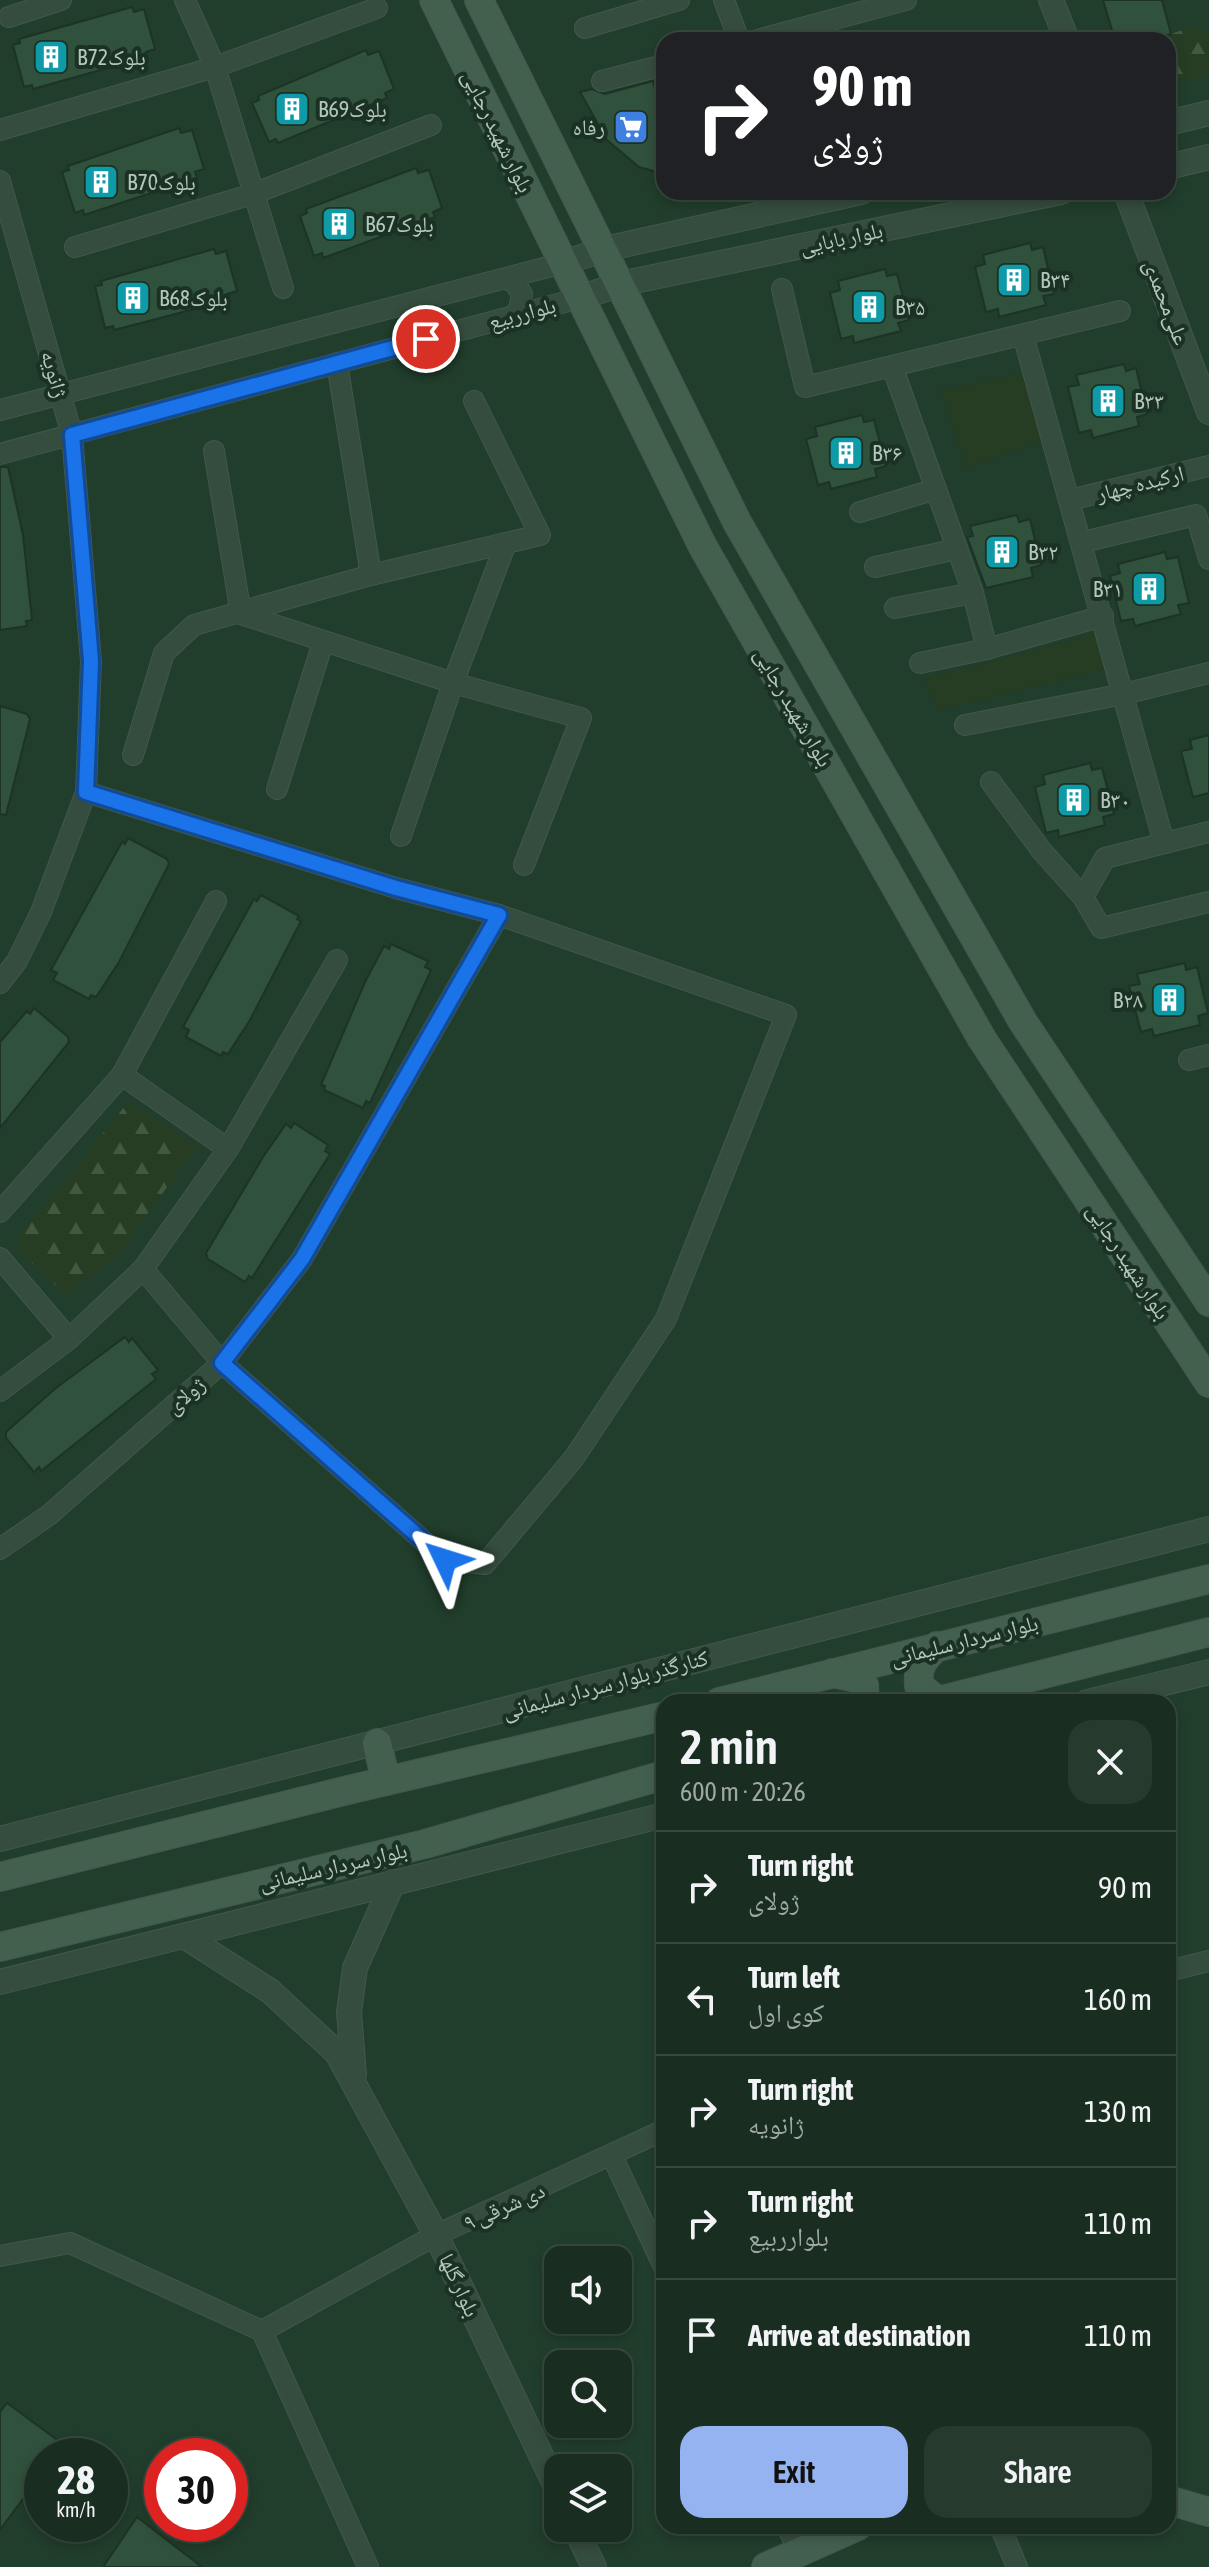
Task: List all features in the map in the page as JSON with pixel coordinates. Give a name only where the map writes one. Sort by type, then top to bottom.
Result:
[{"type":"main road","name":"بلوار شهید رجایی","points":[[434,0],[702,545],[982,1039],[1209,1383]]},
{"type":"main road","name":"بلوار شهید رجایی","points":[[479,0],[605,249],[737,522],[1023,1022],[1209,1302]]},
{"type":"main road","points":[[1180,1339],[1199,1343],[1209,1337]]},
{"type":"main road","name":"بلوار سردار سلیمانی","points":[[750,1694],[1209,1579]]},
{"type":"main road","points":[[967,1694],[1209,1632]]},
{"type":"main road","points":[[928,1694],[919,1686],[920,1663],[937,1646]]},
{"type":"main road","points":[[833,1673],[856,1678],[864,1685],[865,1694]]},
{"type":"main road","points":[[0,1877],[656,1718]]},
{"type":"main road","points":[[377,1743],[386,1781]]},
{"type":"main road","name":"بلوار سردار سلیمانی","points":[[0,1947],[425,1844],[656,1777]]},
{"type":"main road","points":[[1176,2502],[1209,2512]]},
{"type":"main road","points":[[766,2567],[840,2534]]},
{"type":"street","points":[[9,17],[61,0]]},
{"type":"street","points":[[185,0],[215,67],[283,288]]},
{"type":"street","points":[[585,28],[679,0]]},
{"type":"street","points":[[724,0],[736,32]]},
{"type":"street","points":[[787,32],[906,0]]},
{"type":"street","points":[[1051,0],[1064,32]]},
{"type":"street","points":[[0,130],[215,67],[377,8]]},
{"type":"street","points":[[602,81],[656,67]]},
{"type":"street","points":[[1176,121],[1209,113]]},
{"type":"street","points":[[75,247],[253,194],[431,125]]},
{"type":"street","points":[[1176,165],[1209,157]]},
{"type":"street","name":"ژانویه","points":[[0,181],[72,435],[91,661],[86,792],[41,912],[8,956],[0,983]]},
{"type":"street","name":"بلوار بابایی","points":[[563,263],[605,249],[824,200]]},
{"type":"street","name":"بلوار بابایی","points":[[580,298],[620,284],[1023,200]]},
{"type":"street","name":"علی‌محمدی","points":[[1129,200],[1209,412]]},
{"type":"street","points":[[678,232],[672,254],[676,262],[687,270]]},
{"type":"street","name":"بلوارربیع","points":[[0,410],[563,263]]},
{"type":"street","points":[[505,279],[513,281],[522,294],[522,302],[514,315]]},
{"type":"street","points":[[782,289],[805,387],[1120,311]]},
{"type":"street","name":"بلوارربیع","points":[[0,454],[580,298]]},
{"type":"street","points":[[1023,335],[1083,542],[1164,843]]},
{"type":"street","points":[[337,363],[371,575]]},
{"type":"street","points":[[892,366],[973,593],[987,649]]},
{"type":"street","points":[[133,755],[164,653],[194,625],[371,575],[540,535],[474,401]]},
{"type":"street","points":[[214,451],[241,614]]},
{"type":"street","name":"ارکیده چهار","points":[[1070,500],[1209,466]]},
{"type":"street","points":[[860,512],[936,489]]},
{"type":"street","points":[[1083,542],[1196,515],[1209,559]]},
{"type":"street","points":[[401,836],[453,683],[506,543]]},
{"type":"street","points":[[875,567],[957,549]]},
{"type":"street","points":[[895,608],[973,593]]},
{"type":"street","points":[[241,614],[453,683],[581,718],[524,865]]},
{"type":"street","points":[[920,663],[987,649],[1103,616]]},
{"type":"street","points":[[277,789],[323,642]]},
{"type":"street","points":[[965,725],[1124,694],[1209,673]]},
{"type":"street","points":[[991,782],[1041,850],[1083,897],[1101,928],[1209,902]]},
{"type":"street","points":[[86,792],[396,888],[499,915],[786,1015],[666,1319],[574,1458],[485,1564],[445,1560],[222,1363],[143,1269]]},
{"type":"street","points":[[1083,897],[1105,858],[1209,832]]},
{"type":"street","points":[[0,1212],[122,1075],[216,901]]},
{"type":"street","name":"ژولای","points":[[0,1549],[49,1515],[222,1363],[302,1259],[499,915]]},
{"type":"street","points":[[0,1391],[69,1339],[143,1269],[228,1149],[337,960]]},
{"type":"street","points":[[122,1075],[228,1149]]},
{"type":"street","points":[[0,1258],[69,1339]]},
{"type":"street","name":"کنارگذر بلوار سردار سلیمانی","points":[[0,1839],[1209,1529]]},
{"type":"street","points":[[1120,1694],[1209,1672]]},
{"type":"street","points":[[0,1982],[656,1817]]},
{"type":"street","name":"بلوار گلها","points":[[355,2081],[349,2012],[355,1968],[393,1882]]},
{"type":"street","name":"بلوار گلها","points":[[184,1936],[226,1960],[307,2023],[337,2053],[355,2081],[436,2235],[544,2462]]},
{"type":"street","points":[[1176,1969],[1209,1961]]},
{"type":"street","name":"۹ دی شرقی","points":[[262,2331],[436,2235],[656,2134]]},
{"type":"street","points":[[612,2156],[656,2250]]},
{"type":"street","points":[[0,2256],[70,2243],[262,2331],[368,2567]]},
{"type":"street","points":[[791,2534],[799,2552]]},
{"type":"street","points":[[1003,2534],[1017,2567]]},
{"type":"street","points":[[582,2542],[594,2567]]},
{"type":"green space","points":[[1199,24],[1209,40],[1209,75],[1188,80],[1176,77],[1176,32]]},
{"type":"green space","points":[[1024,373],[1046,440],[966,468],[941,391]]},
{"type":"green space","points":[[1095,634],[1109,668],[938,710],[923,680]]},
{"type":"green space","points":[[129,1101],[197,1146],[117,1256],[66,1295],[20,1252],[17,1240]]},
{"type":"building","points":[[1103,0],[1162,0],[1170,32],[1113,32]]},
{"type":"building","points":[[132,7],[134,12],[144,9],[155,49],[146,52],[147,57],[33,89],[32,85],[24,87],[13,45],[20,43],[19,39]]},
{"type":"building","points":[[366,50],[368,55],[379,51],[394,89],[385,93],[387,98],[278,143],[276,139],[269,142],[252,103],[259,100],[258,96]]},
{"type":"building","name":"رفاه","points":[[653,81],[656,94],[656,172],[639,167],[607,140],[580,92],[592,89],[605,94]]},
{"type":"building","points":[[179,128],[181,133],[192,130],[204,169],[195,172],[197,178],[84,215],[83,210],[75,213],[62,172],[69,170],[68,166]]},
{"type":"building","points":[[416,168],[418,173],[429,170],[442,208],[433,212],[435,217],[323,258],[322,253],[314,256],[300,216],[307,213],[306,209]]},
{"type":"building","name":"B۳۴","points":[[1030,243],[1032,250],[1043,247],[1054,294],[1043,296],[1046,305],[999,317],[998,309],[986,312],[975,267],[985,264],[983,255]]},
{"type":"building","points":[[214,249],[216,254],[226,251],[237,291],[227,294],[229,300],[114,330],[113,326],[105,328],[95,286],[102,285],[101,281]]},
{"type":"building","name":"B۳۵","points":[[885,269],[887,276],[897,274],[909,320],[898,323],[901,331],[854,343],[853,336],[841,339],[830,293],[840,290],[838,281]]},
{"type":"building","name":"B۳۳","points":[[1124,364],[1126,371],[1136,368],[1147,414],[1137,417],[1139,426],[1093,438],[1091,430],[1079,433],[1068,387],[1079,385],[1076,375]]},
{"type":"building","name":"B۳۶","points":[[862,415],[864,422],[874,420],[886,466],[875,469],[877,477],[831,489],[829,482],[818,485],[806,439],[817,436],[815,427]]},
{"type":"building","points":[[0,467],[8,467],[23,535],[32,620],[26,621],[27,626],[0,630]]},
{"type":"building","name":"B۳۲","points":[[1017,515],[1019,522],[1030,519],[1041,565],[1031,568],[1033,577],[986,588],[967,537],[973,536],[970,526]]},
{"type":"building","name":"B۳۱","points":[[1165,552],[1167,559],[1178,557],[1189,603],[1178,605],[1181,614],[1135,626],[1133,619],[1121,621],[1110,576],[1120,573],[1118,564]]},
{"type":"building","points":[[0,706],[27,714],[30,719],[6,815],[0,814]]},
{"type":"building","points":[[1209,735],[1209,793],[1193,797],[1181,751],[1192,749],[1190,740]]},
{"type":"building","name":"B۳۰","points":[[1090,763],[1092,770],[1102,768],[1114,814],[1103,817],[1105,825],[1059,837],[1058,830],[1046,833],[1035,787],[1045,784],[1043,775]]},
{"type":"building","points":[[128,838],[167,859],[169,864],[119,962],[96,997],[91,995],[89,999],[53,980],[57,973],[51,970],[122,842],[125,844]]},
{"type":"building","points":[[261,895],[299,916],[297,919],[301,921],[250,1020],[228,1054],[223,1052],[221,1056],[186,1037],[189,1030],[183,1027],[254,899],[257,901]]},
{"type":"building","points":[[391,944],[428,961],[425,967],[431,970],[370,1103],[366,1101],[363,1108],[324,1090],[325,1086],[321,1085],[365,982],[384,946],[389,949]]},
{"type":"building","name":"B۲۸","points":[[1185,963],[1186,970],[1197,967],[1208,1013],[1198,1016],[1200,1025],[1154,1036],[1152,1029],[1141,1032],[1129,986],[1140,984],[1137,974]]},
{"type":"building","points":[[34,1008],[68,1037],[69,1042],[0,1128],[0,1042],[27,1011],[30,1014]]},
{"type":"building","points":[[294,1123],[328,1145],[325,1151],[330,1154],[252,1278],[249,1276],[245,1282],[208,1259],[206,1253],[263,1157],[286,1124],[291,1128]]},
{"type":"building","points":[[125,1337],[129,1342],[132,1338],[158,1370],[152,1374],[156,1379],[41,1471],[39,1467],[34,1472],[6,1438],[6,1432],[56,1388]]},
{"type":"building","points":[[7,2403],[55,2438],[24,2438],[24,2497],[0,2530],[0,2412]]},
{"type":"building","points":[[137,2517],[144,2522],[144,2542],[170,2542],[202,2567],[103,2567],[120,2542],[128,2542],[128,2530]]},
{"type":"place","name":"B72بلوک","points":[[51,57]]},
{"type":"place","name":"B69بلوک","points":[[292,109]]},
{"type":"place","name":"رفاه","points":[[631,127]]},
{"type":"place","name":"B70بلوک","points":[[101,182]]},
{"type":"place","name":"B67بلوک","points":[[339,224]]},
{"type":"place","name":"B۳۴","points":[[1014,280]]},
{"type":"place","name":"B68بلوک","points":[[133,298]]},
{"type":"place","name":"B۳۵","points":[[869,307]]},
{"type":"place","name":"B۳۳","points":[[1108,401]]},
{"type":"place","name":"B۳۶","points":[[846,453]]},
{"type":"place","name":"B۳۲","points":[[1002,552]]},
{"type":"place","name":"B۳۱","points":[[1149,589]]},
{"type":"place","name":"B۳۰","points":[[1074,800]]},
{"type":"place","name":"B۲۸","points":[[1169,1000]]},
{"type":"route","points":[[426,339],[72,435],[91,661],[86,792],[396,888],[499,915],[302,1259],[222,1363],[445,1560]]}]
